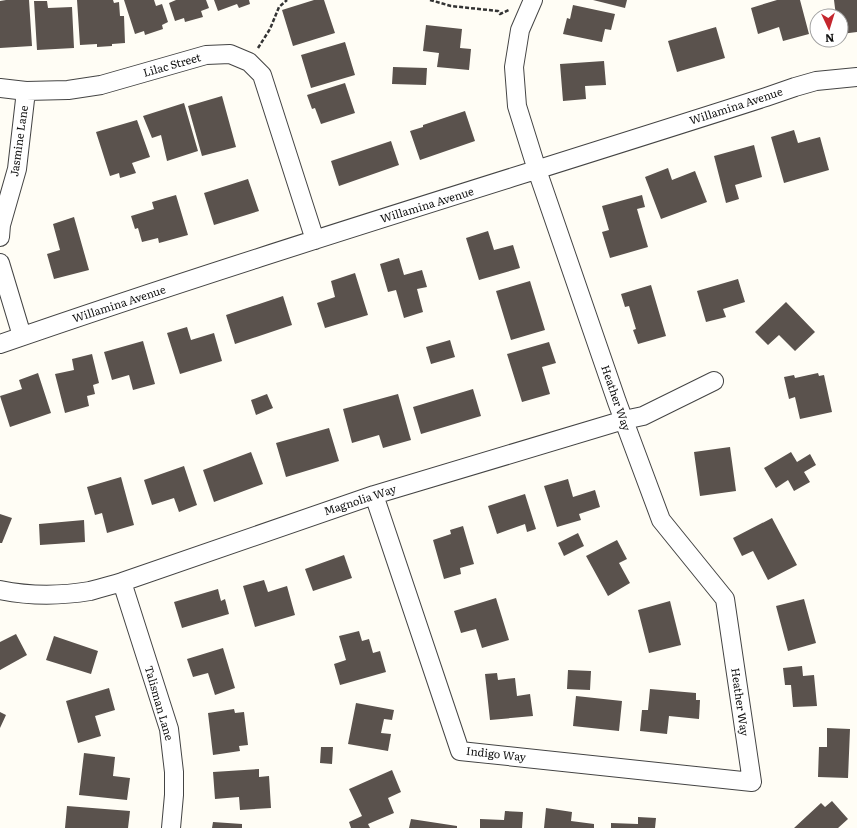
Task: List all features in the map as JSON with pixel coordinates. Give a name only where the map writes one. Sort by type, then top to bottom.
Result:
[{"type":"street","name":"Heather Way","points":[[532,0],[520,30],[514,67],[517,106],[624,420],[661,520],[725,599],[752,782]]},
{"type":"street","name":"Lilac Street","points":[[0,88],[26,91],[68,90],[101,85],[206,55],[230,54],[249,62],[262,75],[315,240]]},
{"type":"street","name":"Willamina Avenue","points":[[0,344],[315,240],[795,87],[816,81],[857,77]]},
{"type":"street","name":"Jasmine Lane","points":[[0,237],[1,225],[17,169],[26,91]]},
{"type":"street","points":[[0,263],[22,336]]},
{"type":"street","name":"Magnolia Way","points":[[0,590],[22,594],[59,594],[89,591],[122,582],[374,495],[624,420],[643,416],[714,381]]},
{"type":"street","name":"Indigo Way","points":[[374,495],[460,750],[752,782]]},
{"type":"street","name":"Talisman Lane","points":[[122,582],[169,729],[174,772],[174,795],[171,828]]},
{"type":"path","points":[[249,62],[270,29],[279,7],[287,0]]},
{"type":"path","points":[[430,0],[451,6],[498,11],[500,14],[509,10],[512,5]]},
{"type":"building","points":[[29,0],[32,46],[0,48],[0,1]]},
{"type":"building","points":[[77,0],[113,0],[114,3],[119,2],[120,16],[124,16],[125,43],[97,47],[97,44],[80,45]]},
{"type":"building","points":[[124,0],[154,0],[156,6],[162,4],[168,22],[162,25],[163,29],[145,35],[144,31],[135,34]]},
{"type":"building","points":[[176,0],[206,0],[209,8],[201,11],[203,17],[185,22],[184,18],[175,21],[169,3]]},
{"type":"building","points":[[214,0],[249,0],[250,4],[239,8],[237,4],[218,11]]},
{"type":"building","points":[[314,0],[324,0],[335,33],[293,46],[282,10]]},
{"type":"building","points":[[593,0],[627,0],[625,8]]},
{"type":"building","points":[[777,0],[800,0],[809,34],[783,41],[779,27],[758,34],[751,8]]},
{"type":"building","points":[[834,0],[857,0],[857,32],[849,33],[849,8],[835,8]]},
{"type":"building","points":[[34,1],[47,1],[48,8],[72,7],[74,48],[37,50]]},
{"type":"building","points":[[573,5],[615,14],[611,30],[605,29],[602,42],[563,34],[567,18],[570,19]]},
{"type":"building","points":[[426,25],[462,29],[460,48],[471,49],[469,70],[437,67],[439,53],[423,51]]},
{"type":"building","points":[[716,27],[725,58],[677,72],[668,41]]},
{"type":"building","points":[[345,42],[355,75],[311,88],[301,55]]},
{"type":"building","points":[[604,61],[606,85],[585,86],[586,99],[563,101],[560,64]]},
{"type":"building","points":[[393,67],[427,68],[426,85],[392,84]]},
{"type":"building","points":[[345,83],[355,113],[321,124],[315,108],[312,109],[307,95]]},
{"type":"building","points":[[222,96],[236,147],[202,156],[188,106]]},
{"type":"building","points":[[184,103],[198,151],[167,161],[161,135],[152,138],[143,116]]},
{"type":"building","points":[[465,111],[475,141],[420,160],[410,131]]},
{"type":"building","points":[[137,120],[150,157],[132,163],[136,173],[120,178],[119,173],[110,176],[96,132]]},
{"type":"building","points":[[794,130],[798,143],[820,137],[829,170],[784,183],[771,137]]},
{"type":"building","points":[[391,141],[399,165],[339,186],[331,161]]},
{"type":"building","points":[[754,145],[762,177],[735,185],[739,199],[726,203],[714,156]]},
{"type":"building","points":[[668,168],[672,180],[695,171],[707,202],[661,219],[645,177]]},
{"type":"building","points":[[248,179],[259,211],[214,225],[204,193]]},
{"type":"building","points":[[176,195],[188,235],[159,243],[158,238],[142,242],[138,228],[135,229],[131,216],[154,209],[152,202]]},
{"type":"building","points":[[642,195],[645,207],[637,209],[648,247],[610,258],[602,232],[609,230],[602,206]]},
{"type":"building","points":[[74,217],[89,270],[54,279],[47,254],[60,250],[53,224]]},
{"type":"building","points":[[488,231],[494,250],[513,245],[520,268],[479,280],[466,238]]},
{"type":"building","points":[[399,258],[404,275],[422,270],[427,287],[417,289],[423,312],[404,318],[396,290],[388,292],[380,264]]},
{"type":"building","points":[[355,273],[368,315],[325,328],[317,303],[335,297],[331,281]]},
{"type":"building","points":[[738,279],[745,302],[723,309],[726,317],[706,322],[697,291]]},
{"type":"building","points":[[530,281],[545,330],[511,340],[496,291]]},
{"type":"building","points":[[651,285],[666,336],[638,344],[633,330],[636,329],[629,306],[625,307],[621,294]]},
{"type":"building","points":[[283,296],[292,325],[235,344],[226,315]]},
{"type":"building","points":[[786,302],[815,332],[795,351],[779,335],[768,345],[755,332]]},
{"type":"building","points":[[187,327],[191,340],[214,333],[222,361],[180,374],[167,333]]},
{"type":"building","points":[[450,340],[455,357],[431,364],[426,347]]},
{"type":"building","points":[[143,341],[155,384],[133,390],[129,375],[112,380],[104,352]]},
{"type":"building","points":[[549,342],[556,363],[542,367],[550,394],[522,402],[507,354]]},
{"type":"building","points":[[92,354],[99,383],[93,385],[95,394],[87,396],[89,406],[65,413],[55,374],[74,370],[72,359]]},
{"type":"building","points":[[38,373],[51,413],[10,427],[0,396],[22,389],[19,380]]},
{"type":"building","points":[[818,373],[819,376],[824,375],[832,412],[800,419],[795,397],[789,399],[784,377],[794,375],[795,378]]},
{"type":"building","points":[[473,389],[481,416],[421,434],[413,407]]},
{"type":"building","points":[[267,394],[273,408],[256,415],[251,400]]},
{"type":"building","points":[[398,394],[411,440],[383,448],[379,435],[352,443],[343,409]]},
{"type":"building","points":[[329,428],[339,461],[286,477],[276,443]]},
{"type":"building","points":[[730,447],[736,491],[700,496],[694,452]]},
{"type":"building","points":[[251,452],[263,484],[214,502],[203,470]]},
{"type":"building","points":[[791,452],[797,462],[810,454],[816,465],[804,472],[810,482],[794,491],[788,480],[776,488],[764,468]]},
{"type":"building","points":[[184,466],[197,505],[179,512],[174,498],[152,505],[144,480]]},
{"type":"building","points":[[121,477],[134,525],[107,533],[102,513],[95,515],[87,487]]},
{"type":"building","points":[[568,479],[573,497],[595,490],[600,507],[579,514],[581,520],[557,527],[544,486]]},
{"type":"building","points":[[525,494],[536,529],[527,532],[525,524],[497,534],[488,506]]},
{"type":"building","points":[[0,514],[12,518],[2,543],[0,543]]},
{"type":"building","points":[[772,518],[797,565],[768,580],[753,551],[742,556],[733,538]]},
{"type":"building","points":[[84,520],[85,542],[40,545],[39,524]]},
{"type":"building","points":[[463,526],[474,564],[460,568],[461,574],[444,579],[433,540],[451,534],[450,530]]},
{"type":"building","points":[[578,533],[584,546],[564,556],[558,543]]},
{"type":"building","points":[[617,540],[627,559],[619,563],[630,583],[608,596],[586,556]]},
{"type":"building","points":[[344,555],[352,578],[313,591],[305,569]]},
{"type":"building","points":[[264,580],[268,592],[287,586],[295,615],[255,627],[243,586]]},
{"type":"building","points":[[218,589],[221,601],[225,599],[229,614],[182,628],[174,602]]},
{"type":"building","points":[[496,598],[509,640],[482,648],[476,629],[461,633],[454,611]]},
{"type":"building","points":[[804,599],[816,643],[788,651],[776,606]]},
{"type":"building","points":[[670,601],[681,645],[649,653],[638,610]]},
{"type":"building","points":[[359,631],[362,641],[369,639],[373,653],[380,651],[386,672],[340,685],[334,664],[346,660],[339,636]]},
{"type":"building","points":[[16,634],[27,655],[0,670],[0,642]]},
{"type":"building","points":[[54,636],[98,651],[91,674],[46,660]]},
{"type":"building","points":[[223,648],[235,688],[215,695],[208,673],[193,677],[187,659]]},
{"type":"building","points":[[802,666],[803,676],[814,675],[817,706],[793,707],[791,685],[785,685],[783,668]]},
{"type":"building","points":[[568,670],[591,671],[590,690],[567,689]]},
{"type":"building","points":[[497,673],[498,680],[515,678],[517,696],[530,694],[533,716],[490,720],[485,674]]},
{"type":"building","points":[[109,688],[115,710],[95,716],[101,736],[78,743],[66,701]]},
{"type":"building","points":[[650,689],[696,693],[696,700],[700,700],[699,719],[669,716],[667,734],[640,731],[642,710],[648,710]]},
{"type":"building","points":[[576,696],[622,701],[619,731],[573,726]]},
{"type":"building","points":[[356,703],[394,710],[392,720],[384,719],[381,733],[391,734],[388,751],[348,744]]},
{"type":"building","points":[[234,709],[235,713],[244,712],[248,745],[239,746],[240,751],[213,755],[208,713]]},
{"type":"building","points":[[0,712],[6,715],[0,728]]},
{"type":"building","points":[[827,728],[850,729],[848,778],[818,777],[819,747],[827,747]]},
{"type":"building","points":[[321,747],[333,747],[332,764],[320,763]]},
{"type":"building","points":[[84,753],[115,757],[113,776],[130,778],[127,800],[79,795]]},
{"type":"building","points":[[259,769],[259,777],[269,776],[271,808],[240,810],[239,797],[215,799],[213,772]]},
{"type":"building","points":[[392,770],[401,792],[388,798],[394,813],[368,824],[370,828],[351,828],[349,822],[362,816],[349,789]]},
{"type":"building","points":[[832,801],[848,819],[838,828],[794,828],[821,803],[825,807]]},
{"type":"building","points":[[67,806],[130,811],[128,828],[65,828]]},
{"type":"building","points":[[546,808],[572,812],[571,821],[594,824],[594,828],[544,828]]},
{"type":"building","points":[[505,811],[523,812],[522,828],[480,828],[480,819],[504,820]]},
{"type":"building","points":[[638,817],[656,818],[655,828],[611,828],[611,823],[638,824]]},
{"type":"building","points":[[411,819],[457,826],[457,828],[409,828]]},
{"type":"building","points":[[213,822],[242,824],[242,828],[212,828]]}]
